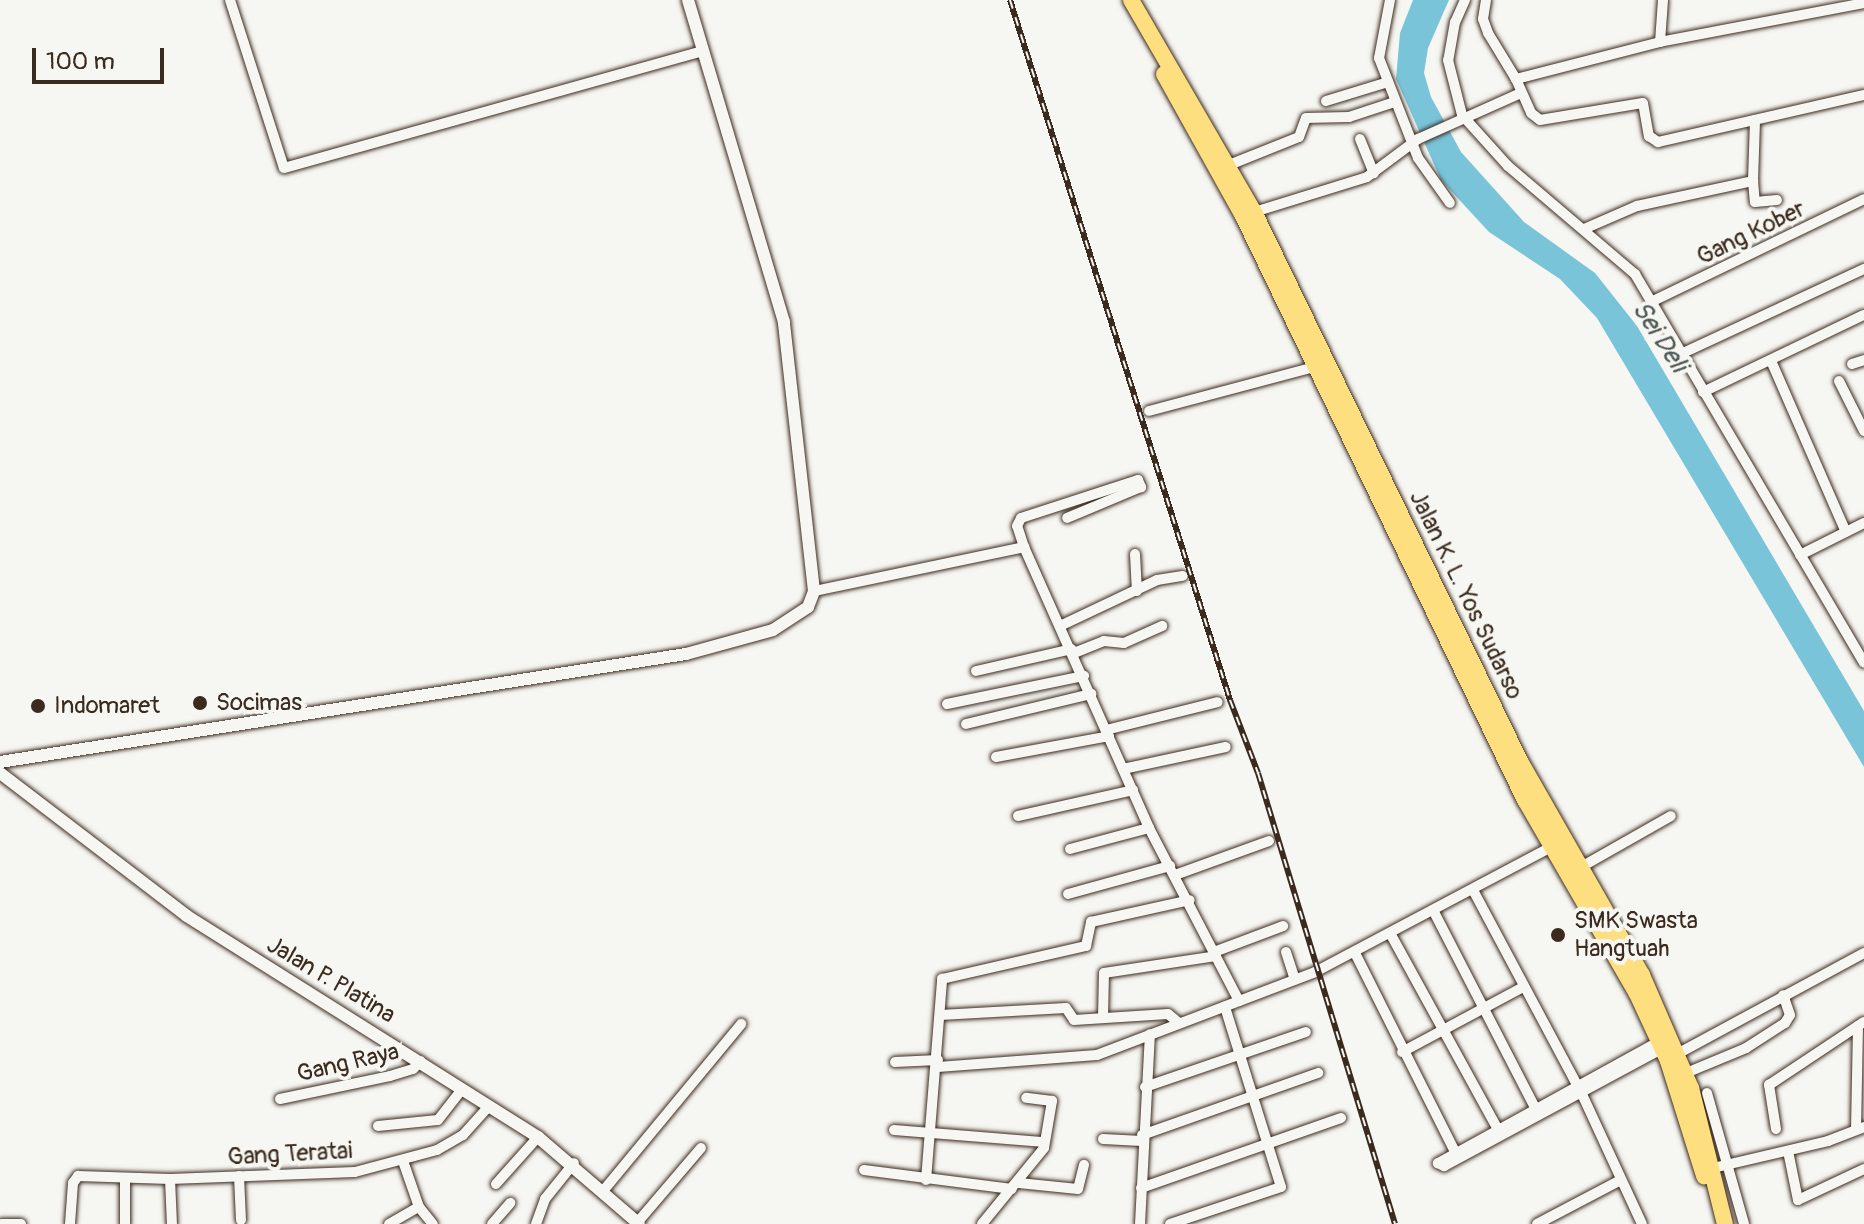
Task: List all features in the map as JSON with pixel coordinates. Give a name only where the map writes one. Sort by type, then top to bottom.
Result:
[{"type":"highway","name":"Jalan K. L. Yos Sudarso","points":[[1119,0],[1248,214],[1573,871],[1669,1044],[1690,1072],[1720,1166],[1725,1224]]},
{"type":"highway","name":"Jalan K. L. Yos Sudarso","points":[[1131,0],[1229,165],[1314,367],[1551,847],[1573,871]]},
{"type":"highway","name":"Jalan K. L. Yos Sudarso","points":[[1669,1044],[1714,1224]]},
{"type":"street","points":[[230,0],[284,168],[703,51]]},
{"type":"street","points":[[0,762],[705,650],[788,623],[808,607],[814,591],[784,322],[688,0]]},
{"type":"street","points":[[1390,0],[1378,42],[1388,82],[1430,181],[1450,203]]},
{"type":"street","points":[[1465,0],[1448,60],[1460,121],[1508,166],[1627,264],[1653,301],[1703,392],[1864,662]]},
{"type":"street","points":[[1486,0],[1483,19],[1488,33],[1521,93],[1540,120],[1643,103],[1649,136],[1658,142],[1864,95]]},
{"type":"street","points":[[1660,42],[1663,0]]},
{"type":"street","points":[[1516,79],[1660,42],[1864,3]]},
{"type":"street","points":[[1326,101],[1388,82]]},
{"type":"street","points":[[1248,214],[1374,173],[1415,141],[1521,93]]},
{"type":"street","points":[[1229,165],[1299,137],[1306,118],[1349,117],[1395,102]]},
{"type":"street","points":[[1755,120],[1755,202],[1777,200]]},
{"type":"street","points":[[1360,139],[1374,173]]},
{"type":"street","points":[[1584,229],[1637,206],[1753,181]]},
{"type":"street","name":"Gang Kober","points":[[1653,301],[1864,199]]},
{"type":"street","points":[[1683,353],[1864,269]]},
{"type":"street","points":[[1703,392],[1772,363],[1864,315]]},
{"type":"street","points":[[1852,364],[1864,360]]},
{"type":"street","points":[[1772,363],[1846,532]]},
{"type":"street","points":[[1149,411],[1314,367]]},
{"type":"street","points":[[1839,381],[1864,431]]},
{"type":"street","points":[[1067,518],[1141,487],[1138,480],[1021,518],[1017,526],[1149,828],[1190,900],[1239,1001]]},
{"type":"street","points":[[1800,555],[1864,523]]},
{"type":"street","points":[[814,591],[1024,547]]},
{"type":"street","points":[[1135,554],[1137,591]]},
{"type":"street","points":[[1062,625],[1157,580],[1183,576]]},
{"type":"street","points":[[976,671],[1073,651],[1104,641],[1124,643],[1162,626]]},
{"type":"street","points":[[947,704],[1084,676]]},
{"type":"street","points":[[966,724],[1091,694]]},
{"type":"street","points":[[996,757],[1108,733],[1218,702]]},
{"type":"street","points":[[1123,769],[1226,747]]},
{"type":"street","name":"Jalan P. Platina","points":[[0,773],[187,916],[538,1137],[574,1163],[637,1224]]},
{"type":"street","points":[[1018,816],[1133,790]]},
{"type":"street","points":[[1573,871],[1671,816]]},
{"type":"street","points":[[1070,849],[1149,828]]},
{"type":"street","points":[[1068,894],[1172,870],[1269,841]]},
{"type":"street","points":[[895,1062],[938,1064],[1084,1058],[1295,980],[1355,953],[1551,847]]},
{"type":"street","points":[[1473,890],[1579,1088],[1619,1181],[1642,1224]]},
{"type":"street","points":[[926,1180],[938,1064],[941,983],[946,976],[1086,946],[1091,922],[1190,900]]},
{"type":"street","points":[[1433,910],[1537,1111]]},
{"type":"street","points":[[1103,1017],[1104,973],[1215,954],[1283,926]]},
{"type":"street","points":[[1390,933],[1499,1131]]},
{"type":"street","points":[[1286,952],[1295,980]]},
{"type":"street","points":[[1355,953],[1402,1052],[1454,1150]]},
{"type":"street","points":[[1499,1131],[1440,1157],[1440,1166],[1579,1088],[1669,1044],[1783,995],[1864,953]]},
{"type":"street","points":[[1402,1052],[1523,987]]},
{"type":"street","points":[[1690,1072],[1746,1048],[1785,1023],[1790,1015],[1783,995]]},
{"type":"street","points":[[1170,1224],[1281,1187],[1225,1007]]},
{"type":"street","points":[[940,1015],[1066,1008],[1074,1020],[1168,1014],[1179,1023]]},
{"type":"street","points":[[603,1191],[741,1024]]},
{"type":"street","points":[[1720,1166],[1788,1151],[1860,1128],[1861,1024]]},
{"type":"street","points":[[1776,1129],[1769,1085],[1861,1024]]},
{"type":"street","points":[[1145,1087],[1306,1032]]},
{"type":"street","points":[[1140,1224],[1142,1138],[1150,1034]]},
{"type":"street","name":"Gang Raya","points":[[280,1099],[390,1076],[413,1069],[421,1061]]},
{"type":"street","points":[[1103,1139],[1142,1138],[1318,1073]]},
{"type":"street","points":[[378,1126],[438,1120],[462,1089]]},
{"type":"street","points":[[1707,1093],[1720,1166],[1744,1224]]},
{"type":"street","points":[[982,1224],[1043,1151],[1042,1142],[1052,1101],[1026,1098]]},
{"type":"street","name":"Gang Teratai","points":[[70,1224],[73,1178],[170,1179],[355,1172],[403,1161],[463,1135],[489,1106]]},
{"type":"street","points":[[1141,1188],[1341,1118]]},
{"type":"street","points":[[894,1130],[1042,1142]]},
{"type":"street","points":[[496,1184],[538,1137]]},
{"type":"street","points":[[637,1224],[701,1148]]},
{"type":"street","points":[[1788,1151],[1798,1200],[1864,1169]]},
{"type":"street","points":[[403,1161],[419,1207],[436,1222]]},
{"type":"street","points":[[536,1224],[545,1199],[574,1163]]},
{"type":"street","points":[[864,1170],[926,1180],[1078,1189],[1084,1165]]},
{"type":"street","points":[[239,1176],[241,1220]]},
{"type":"street","points":[[125,1178],[125,1224]]},
{"type":"street","points":[[170,1179],[172,1224]]},
{"type":"street","points":[[1537,1224],[1619,1181]]},
{"type":"street","points":[[492,1224],[510,1203]]},
{"type":"street","points":[[389,1224],[419,1207]]},
{"type":"street","points":[[2,1224],[21,1224]]},
{"type":"water","points":[[1413,0],[1449,0],[1428,48],[1424,73],[1431,97],[1461,152],[1524,222],[1595,273],[1637,326],[1864,711],[1864,767],[1597,318],[1560,279],[1489,232],[1441,180],[1396,79],[1400,33]]},
{"type":"railway","points":[[1010,0],[1230,700],[1258,773],[1395,1224]]},
{"type":"place","name":"Socimas","points":[[200,703]]},
{"type":"place","name":"Indomaret","points":[[38,706]]},
{"type":"place","name":"SMK Swasta Hangtuah","points":[[1558,935]]},
{"type":"water label","name":"Sei Deli","points":[[1659,337]]}]
